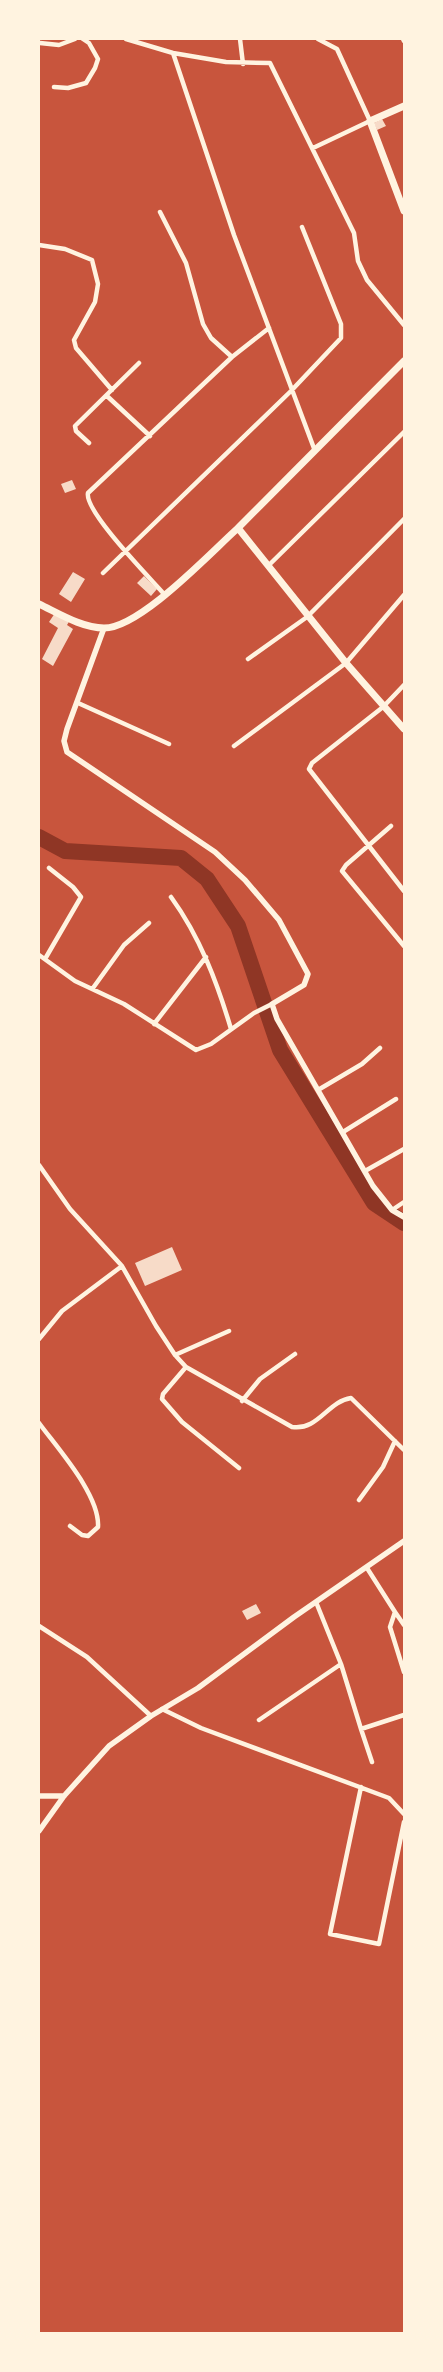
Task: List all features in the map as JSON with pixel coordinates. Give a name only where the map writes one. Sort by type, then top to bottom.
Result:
[{"type":"main road","points":[[404,106],[370,121],[404,211]]},
{"type":"main road","points":[[39,604],[83,623],[104,628],[134,619],[238,528],[404,362]]},
{"type":"main road","points":[[238,528],[307,617],[404,729]]},
{"type":"street","points":[[40,42],[59,45],[75,39]]},
{"type":"street","points":[[54,87],[68,88],[86,83],[98,59],[89,43],[84,39]]},
{"type":"street","points":[[126,39],[173,52],[243,64],[270,63],[354,233],[358,261],[367,280],[404,324]]},
{"type":"street","points":[[240,39],[243,64]]},
{"type":"street","points":[[313,148],[370,121],[337,48],[318,39]]},
{"type":"street","points":[[173,52],[291,390],[315,452]]},
{"type":"street","points":[[160,212],[186,263],[202,324],[211,338],[232,357]]},
{"type":"street","points":[[103,573],[291,390],[341,338],[343,330],[302,227]]},
{"type":"street","points":[[39,245],[64,249],[92,260],[98,284],[95,302],[74,340],[76,348],[112,390]]},
{"type":"street","points":[[164,594],[125,552],[88,504],[88,493],[232,357],[269,328]]},
{"type":"street","points":[[89,443],[76,431],[75,426],[139,363]]},
{"type":"street","points":[[107,396],[150,436]]},
{"type":"street","points":[[268,566],[404,432]]},
{"type":"street","points":[[248,659],[307,617],[404,519]]},
{"type":"street","points":[[234,746],[346,663],[404,595]]},
{"type":"street","points":[[39,955],[75,981],[124,1004],[196,1050],[211,1044],[254,1014],[304,985],[308,977],[308,970],[279,920],[245,880],[214,852],[68,752],[64,741],[104,628]]},
{"type":"street","points":[[404,686],[383,707],[312,763],[309,769],[404,891]]},
{"type":"street","points":[[78,703],[169,744]]},
{"type":"street","points":[[391,826],[346,865],[342,871],[404,946]]},
{"type":"street","points":[[45,959],[81,897],[73,887],[49,868]]},
{"type":"street","points":[[171,897],[206,957],[232,1029]]},
{"type":"street","points":[[93,988],[124,945],[149,923]]},
{"type":"street","points":[[154,1024],[206,957]]},
{"type":"street","points":[[270,1005],[382,1199],[392,1210],[404,1218]]},
{"type":"street","points":[[318,1090],[362,1064],[380,1048]]},
{"type":"street","points":[[343,1132],[396,1099]]},
{"type":"street","points":[[365,1171],[404,1149]]},
{"type":"street","points":[[39,1165],[70,1209],[122,1266],[175,1355],[186,1367],[280,1423],[299,1428],[314,1422],[343,1400],[351,1398],[404,1450]]},
{"type":"street","points":[[392,1210],[404,1202]]},
{"type":"street","points":[[39,1339],[62,1312],[122,1266]]},
{"type":"street","points":[[175,1355],[229,1331]]},
{"type":"street","points":[[242,1400],[260,1379],[295,1354]]},
{"type":"street","points":[[186,1367],[162,1394],[162,1399],[182,1422],[239,1468]]},
{"type":"street","points":[[39,1423],[92,1496],[98,1518],[98,1526],[88,1536],[82,1535],[70,1526]]},
{"type":"street","points":[[359,1500],[383,1467],[395,1441]]},
{"type":"street","points":[[39,1831],[64,1796],[99,1755],[151,1716],[198,1688],[316,1602],[403,1545]]},
{"type":"street","points":[[367,1568],[404,1625]]},
{"type":"street","points":[[316,1602],[341,1664],[372,1762]]},
{"type":"street","points":[[395,1612],[390,1629],[404,1672]]},
{"type":"street","points":[[39,1626],[87,1657],[151,1716]]},
{"type":"street","points":[[259,1720],[341,1664]]},
{"type":"street","points":[[162,1709],[201,1728],[389,1798],[404,1814]]},
{"type":"street","points":[[361,1730],[404,1715]]},
{"type":"street","points":[[362,1787],[330,1934],[379,1944],[404,1822]]},
{"type":"street","points":[[39,1796],[64,1796]]},
{"type":"building","points":[[382,119],[386,126],[377,130],[374,123]]},
{"type":"building","points":[[72,480],[76,489],[65,493],[61,484]]},
{"type":"building","points":[[73,572],[85,579],[71,602],[59,594]]},
{"type":"building","points":[[144,576],[157,589],[151,596],[137,583]]},
{"type":"building","points":[[55,613],[70,620],[67,625],[73,629],[53,666],[42,659],[58,628],[49,622]]},
{"type":"building","points":[[172,1247],[182,1270],[145,1286],[135,1263]]},
{"type":"building","points":[[256,1604],[261,1613],[247,1620],[242,1611]]},
{"type":"waterway","points":[[39,837],[65,851],[181,858],[207,879],[238,926],[280,1050],[374,1203],[404,1223]]}]
